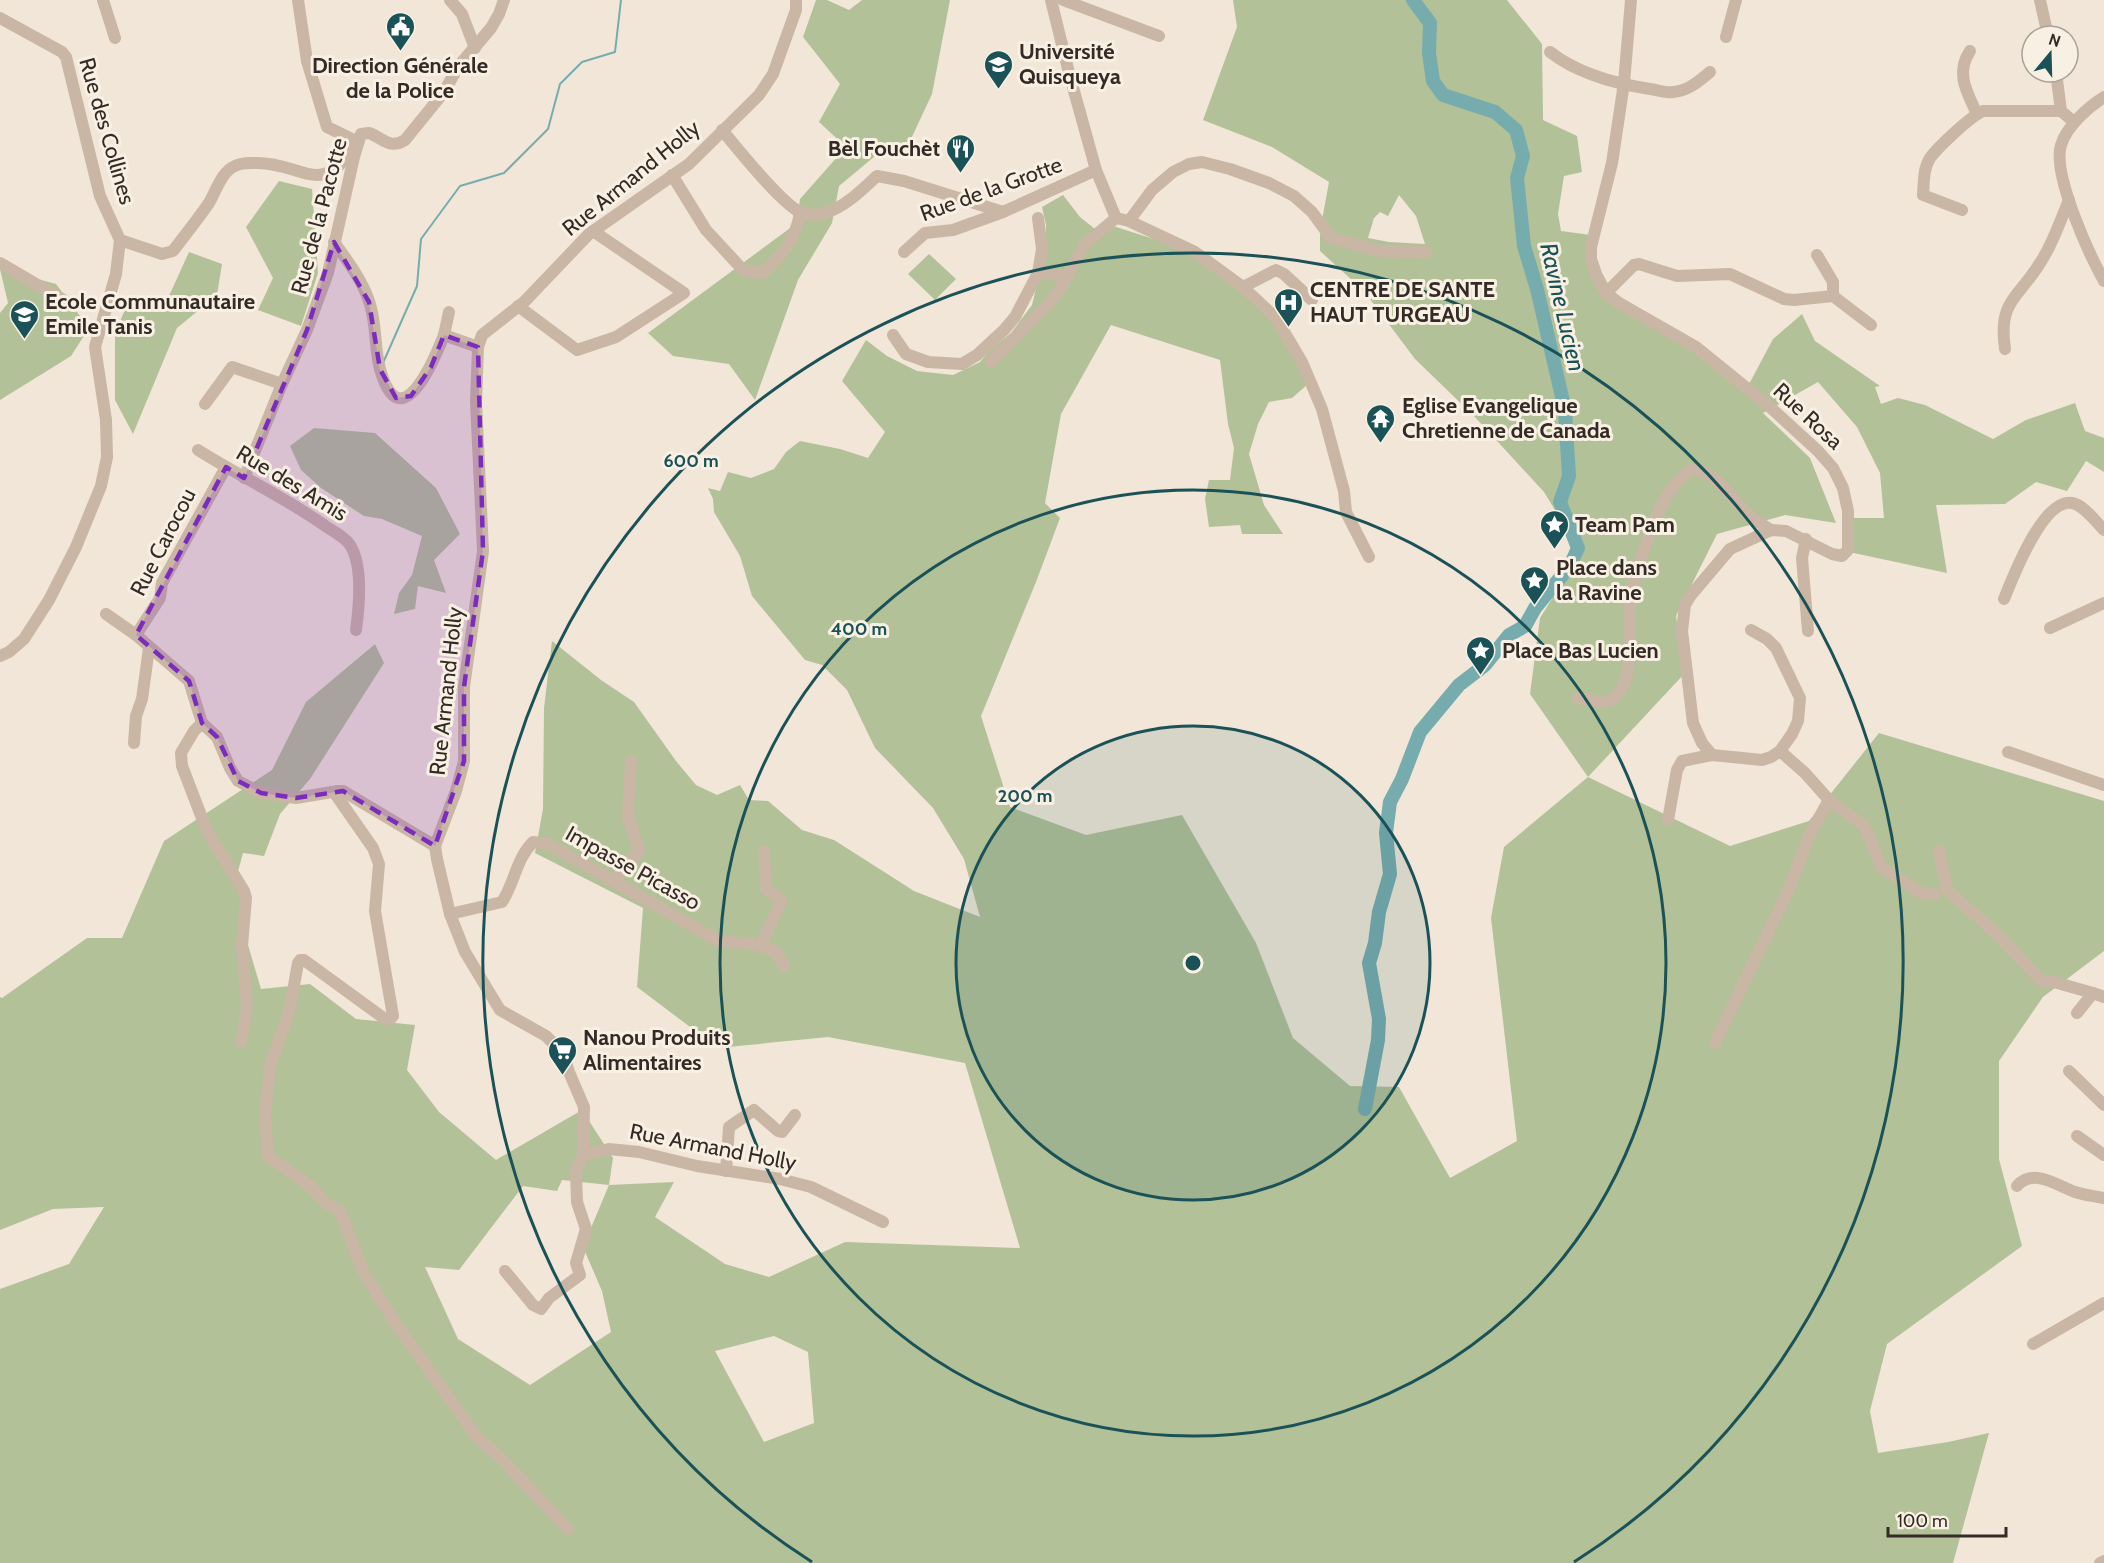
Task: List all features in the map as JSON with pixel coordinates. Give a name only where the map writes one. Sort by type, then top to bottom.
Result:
[{"type":"street","points":[[103,0],[115,38]]},
{"type":"street","points":[[297,0],[307,61],[327,127],[358,142]]},
{"type":"street","points":[[450,0],[462,14],[474,48]]},
{"type":"street","name":"Rue de la Pacotte","points":[[244,478],[282,384],[307,330],[328,273],[361,134],[369,132],[390,144],[399,144],[405,140],[491,28],[504,0]]},
{"type":"street","name":"Rue Armand Holly","points":[[435,846],[456,791],[464,761],[464,687],[483,551],[476,402],[478,347],[482,334],[518,306],[593,231],[689,164],[759,95],[773,74],[796,10],[796,0]]},
{"type":"street","points":[[1051,0],[1096,170],[1123,219],[1195,252],[1243,287],[1276,318],[1302,362],[1322,409],[1344,491],[1346,512],[1369,557]]},
{"type":"street","points":[[1063,0],[1159,36]]},
{"type":"street","points":[[1631,0],[1624,83],[1609,181],[1591,247],[1591,259],[1606,293],[1634,265],[1639,264],[1677,276],[1730,274],[1784,299],[1833,297],[1871,325]]},
{"type":"street","points":[[1726,37],[1736,0]]},
{"type":"street","points":[[2040,0],[2045,24]]},
{"type":"street","name":"Rue des Collines","points":[[0,18],[62,52],[66,57],[100,196],[120,240],[168,254],[173,251],[208,204],[227,171],[234,166],[245,163],[272,163],[308,175],[322,176],[334,171],[358,142]]},
{"type":"street","points":[[1970,51],[1962,66],[1962,75],[1977,114]]},
{"type":"street","points":[[1550,52],[1589,72],[1639,88],[1674,92],[1694,85],[1710,72]]},
{"type":"street","points":[[2058,84],[2061,111]]},
{"type":"street","points":[[2104,97],[2092,104],[2074,122],[2061,145],[2060,165],[2069,200],[2088,252],[2104,281]]},
{"type":"street","points":[[1962,210],[1923,195],[1925,174],[1930,158],[1977,114],[1983,111],[2061,111],[2074,122]]},
{"type":"street","points":[[722,130],[761,176],[800,213],[812,215],[825,213],[854,198],[877,176],[904,181],[1003,212]]},
{"type":"street","points":[[991,362],[1050,302],[1085,244],[1123,219],[1173,172],[1189,164],[1202,162],[1240,172],[1294,196],[1312,212],[1331,238],[1379,251],[1426,252]]},
{"type":"street","name":"Rue de la Grotte","points":[[904,252],[925,233],[953,230],[1003,212],[1096,170]]},
{"type":"street","points":[[672,176],[706,230],[743,270],[763,273],[781,256],[794,237],[800,213]]},
{"type":"street","points":[[2005,349],[2003,330],[2009,302],[2041,262],[2069,200]]},
{"type":"street","points":[[893,335],[906,354],[928,362],[962,364],[977,355],[1004,330],[1024,302],[1038,273],[1042,249],[1038,218]]},
{"type":"street","points":[[518,306],[577,350],[616,337],[684,293],[593,231]]},
{"type":"street","points":[[0,656],[9,652],[24,639],[50,600],[76,547],[101,486],[107,457],[106,420],[94,347],[116,274],[120,240]]},
{"type":"street","points":[[334,242],[352,269],[369,302],[380,369],[389,393],[396,398],[404,399],[411,396],[431,367],[444,334],[449,312]]},
{"type":"street","points":[[1817,255],[1833,282],[1833,297]]},
{"type":"street","points":[[0,263],[65,301]]},
{"type":"street","points":[[1243,287],[1276,270],[1284,274],[1312,300]]},
{"type":"street","points":[[1038,273],[1067,276]]},
{"type":"street","name":"Rue Rosa","points":[[1606,293],[1619,303],[1696,347],[1803,436],[1833,468],[1843,488],[1848,511],[1848,550],[1842,556],[1836,556],[1806,539],[1786,531],[1772,530]]},
{"type":"street","points":[[444,334],[478,347]]},
{"type":"street","points":[[205,404],[232,367],[282,384]]},
{"type":"street","name":"Rue des Amis","points":[[198,450],[298,507],[350,545],[358,577],[360,601],[356,630]]},
{"type":"street","name":"Rue Carocou","points":[[136,635],[159,598],[162,584],[226,467]]},
{"type":"street","points":[[1578,698],[1608,702],[1624,685],[1631,636],[1632,586],[1661,504],[1680,478],[1691,469],[1700,469],[1710,475],[1749,515],[1772,530]]},
{"type":"street","points":[[2004,599],[2039,527],[2058,506],[2065,503],[2079,505],[2104,530]]},
{"type":"street","points":[[1712,755],[1702,743],[1693,723],[1682,631],[1685,605],[1697,587],[1730,549],[1772,530]]},
{"type":"street","points":[[1806,539],[1802,558],[1808,631]]},
{"type":"street","points":[[2050,628],[2104,603]]},
{"type":"street","points":[[106,614],[136,635],[189,681],[202,723],[217,738],[238,781],[261,793],[296,798],[343,791],[435,846],[450,914],[465,952],[500,1010],[546,1036],[563,1053],[585,1107],[583,1155],[576,1171],[577,1202],[586,1229],[576,1263],[580,1275],[549,1298],[541,1309],[533,1305],[505,1271]]},
{"type":"street","points":[[1668,820],[1678,765],[1682,761],[1712,755],[1762,760],[1772,757],[1780,751],[1798,721],[1800,698],[1776,648],[1767,639],[1751,630]]},
{"type":"street","points":[[134,743],[136,716],[142,699],[149,648]]},
{"type":"street","points":[[202,723],[194,731],[181,753],[207,831],[246,898],[242,946],[247,1008],[241,1042]]},
{"type":"street","points":[[1780,751],[1805,773],[1829,800],[1862,824],[1882,868],[1918,891],[1935,894]]},
{"type":"street","points":[[2007,752],[2104,785]]},
{"type":"street","points":[[613,880],[638,853],[639,849],[628,817],[631,761]]},
{"type":"street","points":[[338,791],[337,799],[373,848],[379,864],[375,911],[393,1016],[385,1019],[304,960],[300,960],[289,1013],[270,1066],[265,1114],[268,1156],[309,1185],[327,1204],[340,1211],[363,1271],[408,1341],[477,1437],[501,1458],[568,1529]]},
{"type":"street","points":[[1715,1043],[1788,891],[1810,834],[1829,800]]},
{"type":"street","name":"Impasse Picasso","points":[[450,914],[502,902],[509,891],[516,866],[525,850],[533,842],[548,844],[719,940],[761,945]]},
{"type":"street","points":[[764,851],[766,889],[781,902],[761,945],[775,951],[784,966]]},
{"type":"street","points":[[1939,851],[1947,890],[1999,936],[2040,981],[2054,982],[2098,995]]},
{"type":"street","points":[[2077,1013],[2098,995]]},
{"type":"street","points":[[2069,1071],[2104,1105]]},
{"type":"street","points":[[726,1171],[729,1127],[754,1110],[782,1132],[795,1115]]},
{"type":"street","points":[[2077,1136],[2104,1155]]},
{"type":"street","name":"Rue Armand Holly","points":[[583,1155],[609,1149],[639,1152],[811,1187],[883,1221]]},
{"type":"street","points":[[2017,1186],[2026,1179],[2039,1179],[2074,1192],[2104,1198]]},
{"type":"street","points":[[2033,1344],[2104,1303]]},
{"type":"street","points":[[2100,1563],[2104,1560]]},
{"type":"highlighted area","points":[[334,242],[369,302],[380,369],[396,398],[411,396],[431,367],[444,335],[478,347],[483,551],[464,687],[464,761],[435,846],[343,791],[296,798],[261,793],[238,781],[217,737],[202,723],[189,681],[136,635],[226,467],[244,478],[307,330]]},
{"type":"green space","points":[[816,0],[827,0],[849,10],[862,0],[950,0],[932,94],[903,156],[886,147],[839,186],[832,223],[798,280],[755,400],[729,364],[673,356],[648,333],[797,223],[800,199],[846,147],[819,122],[840,84],[803,37]]},
{"type":"green space","points":[[1233,0],[1507,0],[1542,44],[1543,120],[1577,136],[1582,172],[1564,176],[1558,214],[1561,231],[1599,236],[1596,248],[1597,270],[1612,296],[1748,386],[1773,339],[1802,314],[1815,341],[1880,386],[1875,387],[1881,404],[1898,398],[1925,405],[1993,439],[2026,420],[2075,403],[2085,431],[2104,438],[2104,472],[2086,461],[2067,491],[2036,482],[2005,504],[1936,505],[1947,573],[1849,552],[1852,518],[1884,518],[1880,473],[1857,427],[1818,382],[1763,413],[1810,458],[1836,523],[1785,515],[1717,534],[1676,616],[1685,673],[1588,777],[1530,694],[1540,618],[1581,553],[1544,492],[1474,416],[1415,359],[1364,291],[1320,251],[1320,231],[1329,182],[1272,147],[1203,120],[1237,27]],"holes":[[[1399,195],[1416,216],[1425,244],[1368,238],[1374,218],[1380,212],[1388,216]]]},
{"type":"green space","points":[[279,181],[312,189],[318,273],[301,326],[258,310],[273,278],[246,227]]},
{"type":"green space","points":[[1063,195],[1080,217],[1095,229],[1113,226],[1182,248],[1248,290],[1281,327],[1308,384],[1292,398],[1269,402],[1258,424],[1249,454],[1264,505],[1283,534],[1242,534],[1240,525],[1209,527],[1205,499],[1209,480],[1230,480],[1234,448],[1228,424],[1220,360],[1111,325],[1061,414],[1045,503],[1060,518],[981,716],[1010,807],[1086,835],[1182,815],[1256,943],[1293,1038],[1350,1086],[1399,1087],[1450,1178],[1517,1141],[1491,918],[1504,847],[1588,777],[1730,846],[1809,821],[1879,733],[2104,801],[2104,951],[2043,997],[1999,1061],[1999,1159],[2022,1246],[1887,1344],[1870,1411],[1878,1453],[1989,1433],[1953,1563],[0,1563],[0,1289],[69,1264],[104,1207],[53,1209],[0,1230],[0,997],[2,998],[87,938],[122,938],[164,841],[272,770],[306,702],[375,644],[384,663],[310,779],[280,814],[264,856],[243,853],[237,875],[248,945],[261,989],[310,984],[356,1019],[415,1025],[407,1070],[439,1112],[496,1160],[582,1110],[613,1158],[609,1185],[674,1182],[655,1217],[725,1264],[769,1277],[845,1242],[1020,1248],[965,1063],[828,1037],[718,1048],[637,987],[643,908],[535,853],[543,809],[544,708],[552,641],[601,680],[634,702],[696,785],[717,795],[740,785],[749,800],[768,801],[802,830],[834,840],[914,891],[980,917],[964,859],[933,808],[875,748],[847,690],[822,665],[805,660],[752,596],[740,556],[714,512],[713,499],[708,488],[720,491],[728,472],[751,478],[774,469],[786,452],[800,441],[840,449],[868,458],[885,432],[842,381],[866,340],[887,356],[917,371],[953,375],[980,362],[989,351],[1011,333],[1032,305],[1046,248],[1046,225],[1042,207]],"holes":[[[562,1180],[609,1185],[583,1247],[602,1291],[611,1332],[530,1385],[458,1339],[425,1267],[459,1270],[523,1186],[557,1191]],[[774,1336],[808,1352],[814,1423],[764,1442],[715,1351]]]},
{"type":"green space","points":[[189,252],[222,264],[217,295],[177,328],[133,434],[115,400],[115,333],[130,298],[164,307]]},
{"type":"green space","points":[[929,254],[956,279],[935,300],[908,274]]},
{"type":"green space","points":[[0,269],[56,284],[89,328],[71,356],[0,400],[0,313],[8,303]]},
{"type":"green space","points":[[314,428],[375,433],[436,488],[460,534],[434,560],[446,593],[418,586],[415,609],[394,614],[399,593],[412,575],[422,536],[382,519],[364,516],[321,488],[301,470],[290,446]]},
{"type":"waterway","points":[[383,363],[417,286],[421,239],[460,186],[504,173],[548,129],[560,84],[582,62],[615,52],[621,0]]},
{"type":"waterway","name":"Ravine Lucien","points":[[1365,1109],[1378,1040],[1379,1019],[1369,963],[1375,943],[1379,912],[1390,874],[1386,833],[1390,802],[1402,779],[1420,732],[1459,685],[1485,665],[1509,635],[1525,626],[1535,608],[1570,566],[1578,548],[1560,502],[1569,476],[1565,410],[1537,289],[1524,246],[1517,178],[1523,156],[1516,130],[1495,112],[1443,95],[1433,81],[1429,53],[1430,23],[1413,0]]},
{"type":"place","name":"Direction Générale de la Police","points":[[400,52]]},
{"type":"place","name":"Université Quisqueya","points":[[998,90]]},
{"type":"place","name":"Bèl Fouchèt","points":[[961,174]]},
{"type":"place","name":"CENTRE DE SANTE HAUT TURGEAU","points":[[1289,328]]},
{"type":"place","name":"Ecole Communautaire Emile Tanis","points":[[24,340]]},
{"type":"place","name":"Eglise Evangelique Chretienne de Canada","points":[[1381,444]]},
{"type":"place","name":"Team Pam","points":[[1554,550]]},
{"type":"place","name":"Place dans la Ravine","points":[[1535,606]]},
{"type":"place","name":"Place Bas Lucien","points":[[1481,676]]},
{"type":"place","name":"Nanou Produits Alimentaires","points":[[562,1076]]}]
